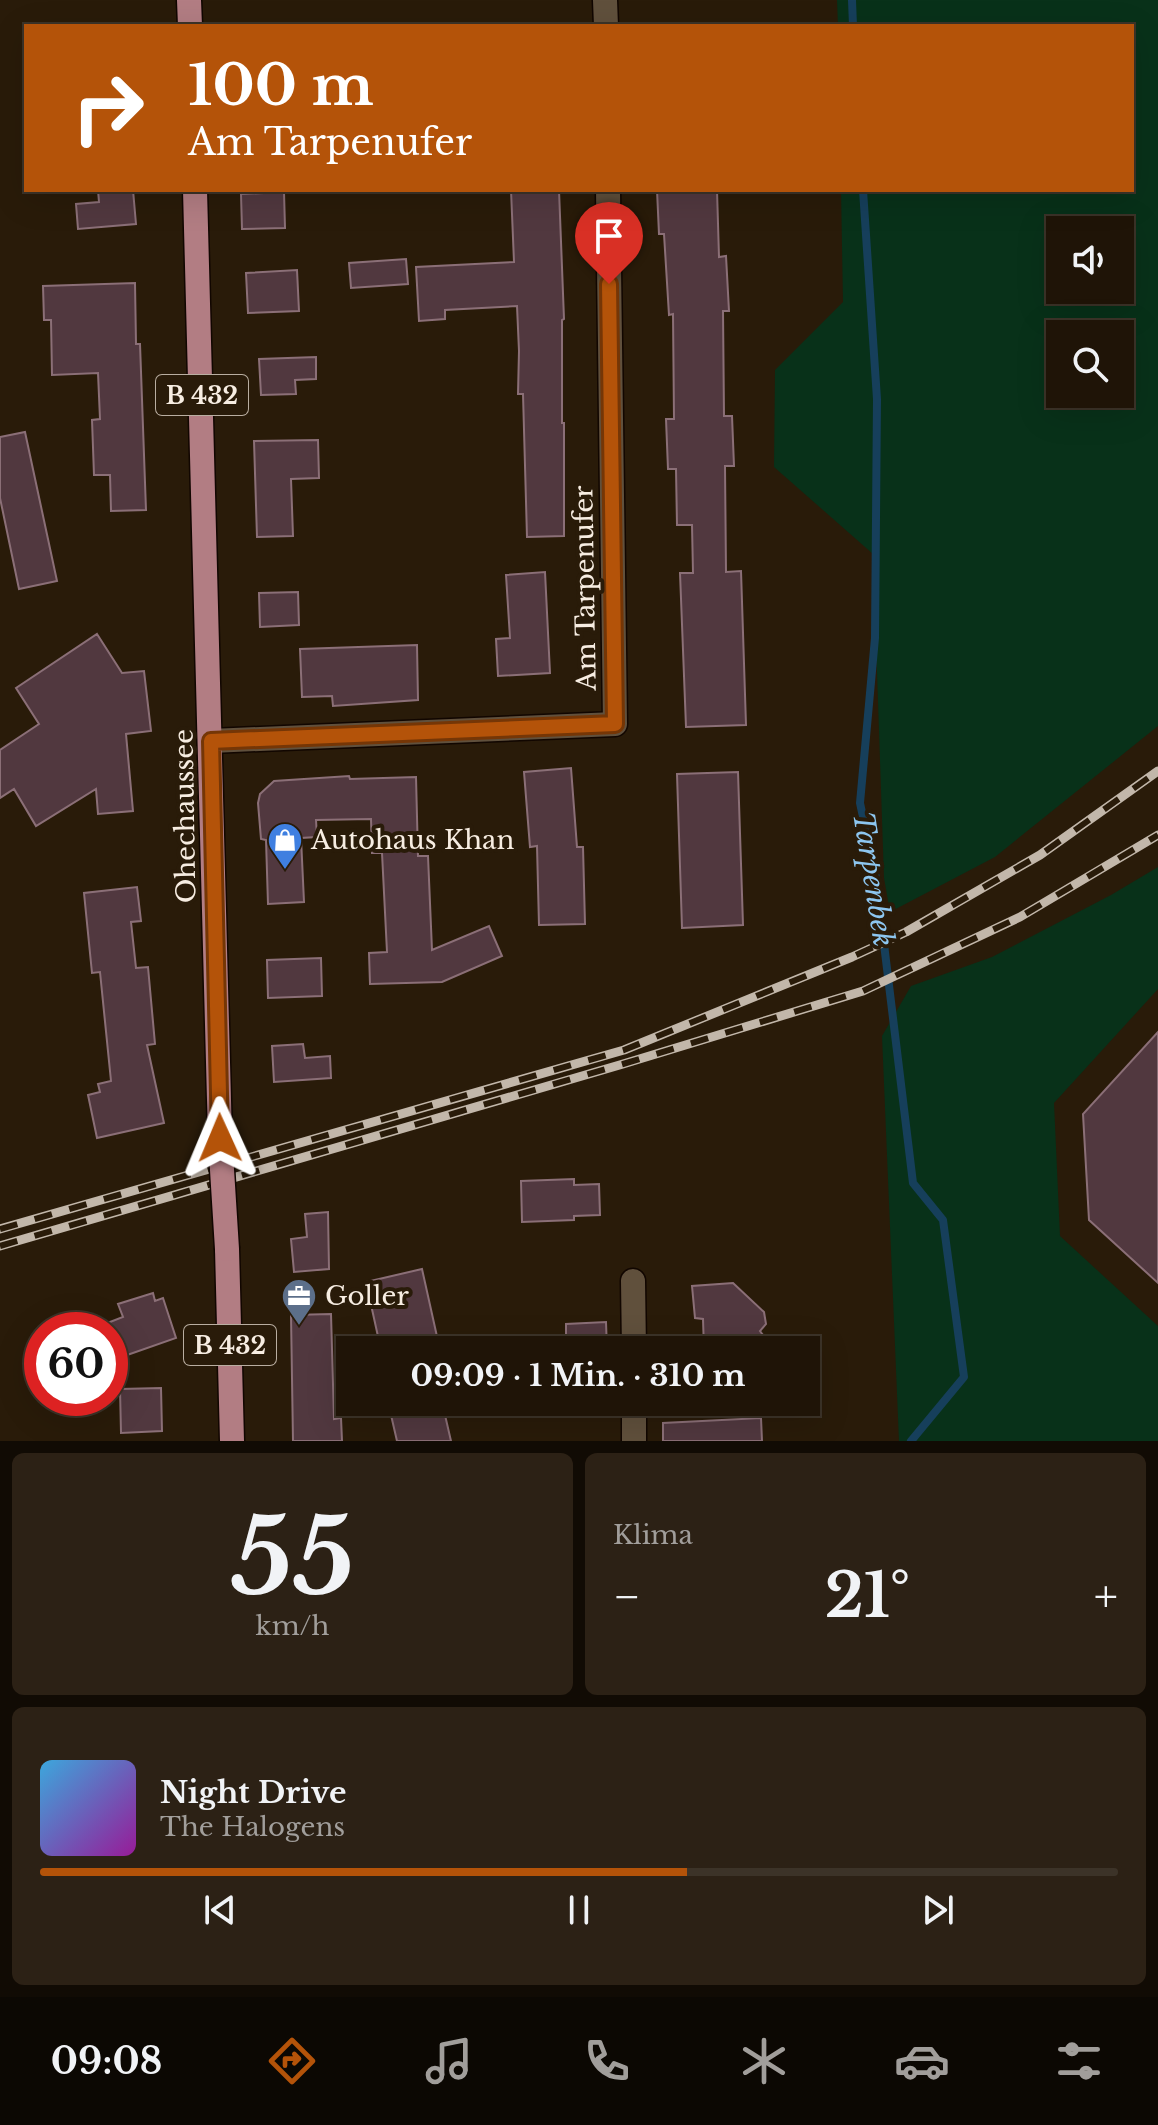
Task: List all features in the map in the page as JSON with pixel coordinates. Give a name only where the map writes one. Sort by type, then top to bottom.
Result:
[{"type":"main road","points":[[189,0],[190,24]]},
{"type":"main road","name":"Ohechaussee","points":[[195,192],[220,1138],[227,1249],[232,1441]]},
{"type":"street","points":[[605,0],[606,24]]},
{"type":"street","name":"Am Tarpenufer","points":[[211,741],[615,724],[608,192]]},
{"type":"street","points":[[633,1281],[634,1336]]},
{"type":"street","points":[[634,1416],[634,1441]]},
{"type":"green space","points":[[837,0],[1158,0],[1158,726],[995,857],[890,912],[884,878],[873,554],[774,467],[775,370],[843,302],[841,192],[1134,192],[1134,24],[838,24]]},
{"type":"green space","points":[[1158,867],[1158,989],[1054,1103],[1060,1236],[1158,1326],[1158,1441],[899,1441],[882,1036],[911,986],[992,957]]},
{"type":"building","points":[[98,192],[133,192],[136,224],[78,229],[76,204],[99,202]]},
{"type":"building","points":[[284,192],[285,228],[242,229],[241,194]]},
{"type":"building","points":[[511,192],[559,192],[564,319],[564,536],[527,537],[523,394],[518,394],[517,306],[445,310],[445,319],[419,321],[416,267],[514,262]]},
{"type":"building","points":[[657,192],[717,192],[719,257],[726,256],[729,311],[723,311],[724,416],[732,416],[734,466],[725,466],[726,572],[741,571],[746,725],[686,727],[680,573],[693,573],[692,525],[677,525],[676,469],[668,469],[666,419],[674,419],[673,314],[669,315],[664,234],[659,234]]},
{"type":"building","points":[[406,259],[408,284],[351,288],[349,263]]},
{"type":"building","points":[[297,270],[299,311],[248,313],[246,273]]},
{"type":"building","points":[[135,283],[146,510],[111,511],[110,475],[94,475],[92,420],[100,419],[98,373],[52,375],[51,320],[44,320],[43,286]]},
{"type":"building","points":[[316,357],[316,379],[295,380],[296,394],[261,395],[259,359]]},
{"type":"building","points":[[25,432],[57,581],[19,589],[0,498],[0,437]]},
{"type":"building","points":[[318,440],[319,478],[291,479],[293,536],[257,537],[254,441]]},
{"type":"building","points":[[545,572],[550,673],[498,676],[496,639],[510,638],[506,575]]},
{"type":"building","points":[[298,592],[299,625],[260,627],[259,593]]},
{"type":"building","points":[[97,634],[122,673],[144,671],[151,731],[126,734],[133,811],[98,814],[96,789],[36,826],[14,789],[0,798],[0,750],[39,724],[16,688]]},
{"type":"building","points":[[417,645],[418,700],[333,706],[332,696],[302,697],[300,649]]},
{"type":"building","points":[[571,768],[577,847],[583,847],[585,924],[539,925],[537,846],[530,847],[524,772]]},
{"type":"building","points":[[738,772],[743,925],[682,928],[677,774]]},
{"type":"building","points":[[349,776],[350,779],[416,777],[418,856],[428,856],[432,950],[489,926],[502,956],[442,982],[370,984],[369,953],[387,952],[382,853],[372,853],[371,819],[316,820],[317,837],[301,838],[304,902],[268,904],[266,840],[261,839],[258,803],[260,794],[274,781]]},
{"type":"building","points":[[137,887],[141,921],[131,922],[136,968],[148,967],[155,1044],[147,1045],[164,1123],[97,1138],[88,1095],[100,1092],[98,1084],[111,1081],[100,972],[92,973],[84,893]]},
{"type":"building","points":[[321,958],[322,996],[268,998],[267,960]]},
{"type":"building","points":[[1158,1032],[1158,1283],[1089,1220],[1083,1114]]},
{"type":"building","points":[[303,1044],[305,1058],[330,1056],[331,1078],[274,1082],[272,1046]]},
{"type":"building","points":[[574,1179],[574,1185],[599,1184],[600,1215],[574,1216],[574,1220],[522,1222],[521,1181]]},
{"type":"building","points":[[328,1212],[329,1269],[294,1272],[291,1239],[307,1237],[305,1214]]},
{"type":"building","points":[[422,1269],[437,1336],[378,1336],[366,1282]]},
{"type":"building","points":[[733,1283],[764,1312],[766,1324],[760,1331],[764,1336],[704,1336],[703,1319],[695,1318],[692,1286]]},
{"type":"building","points":[[153,1293],[155,1301],[163,1298],[176,1338],[128,1355],[128,1312],[121,1312],[118,1304]]},
{"type":"building","points":[[331,1314],[334,1419],[341,1418],[342,1441],[293,1441],[291,1315]]},
{"type":"building","points":[[606,1322],[606,1336],[566,1336],[566,1324]]},
{"type":"building","points":[[161,1388],[162,1431],[121,1433],[121,1416],[128,1416],[128,1389]]},
{"type":"building","points":[[391,1416],[445,1416],[451,1441],[397,1441]]},
{"type":"building","points":[[761,1418],[762,1441],[663,1441],[663,1423]]},
{"type":"waterway","name":"Tarpenbek","points":[[852,0],[853,24]]},
{"type":"waterway","name":"Tarpenbek","points":[[863,192],[877,399],[875,638],[860,803],[876,878],[913,1183],[943,1220],[964,1377],[911,1441]]},
{"type":"railway","points":[[0,1229],[624,1050],[906,932],[1040,855],[1158,771]]},
{"type":"railway","points":[[0,1246],[863,991],[1020,917],[1158,835]]},
{"type":"place","name":"Autohaus Khan","points":[[285,871]]},
{"type":"place","name":"Goller","points":[[299,1327]]},
{"type":"route","points":[[220,1138],[211,741],[615,724],[609,284]]}]
